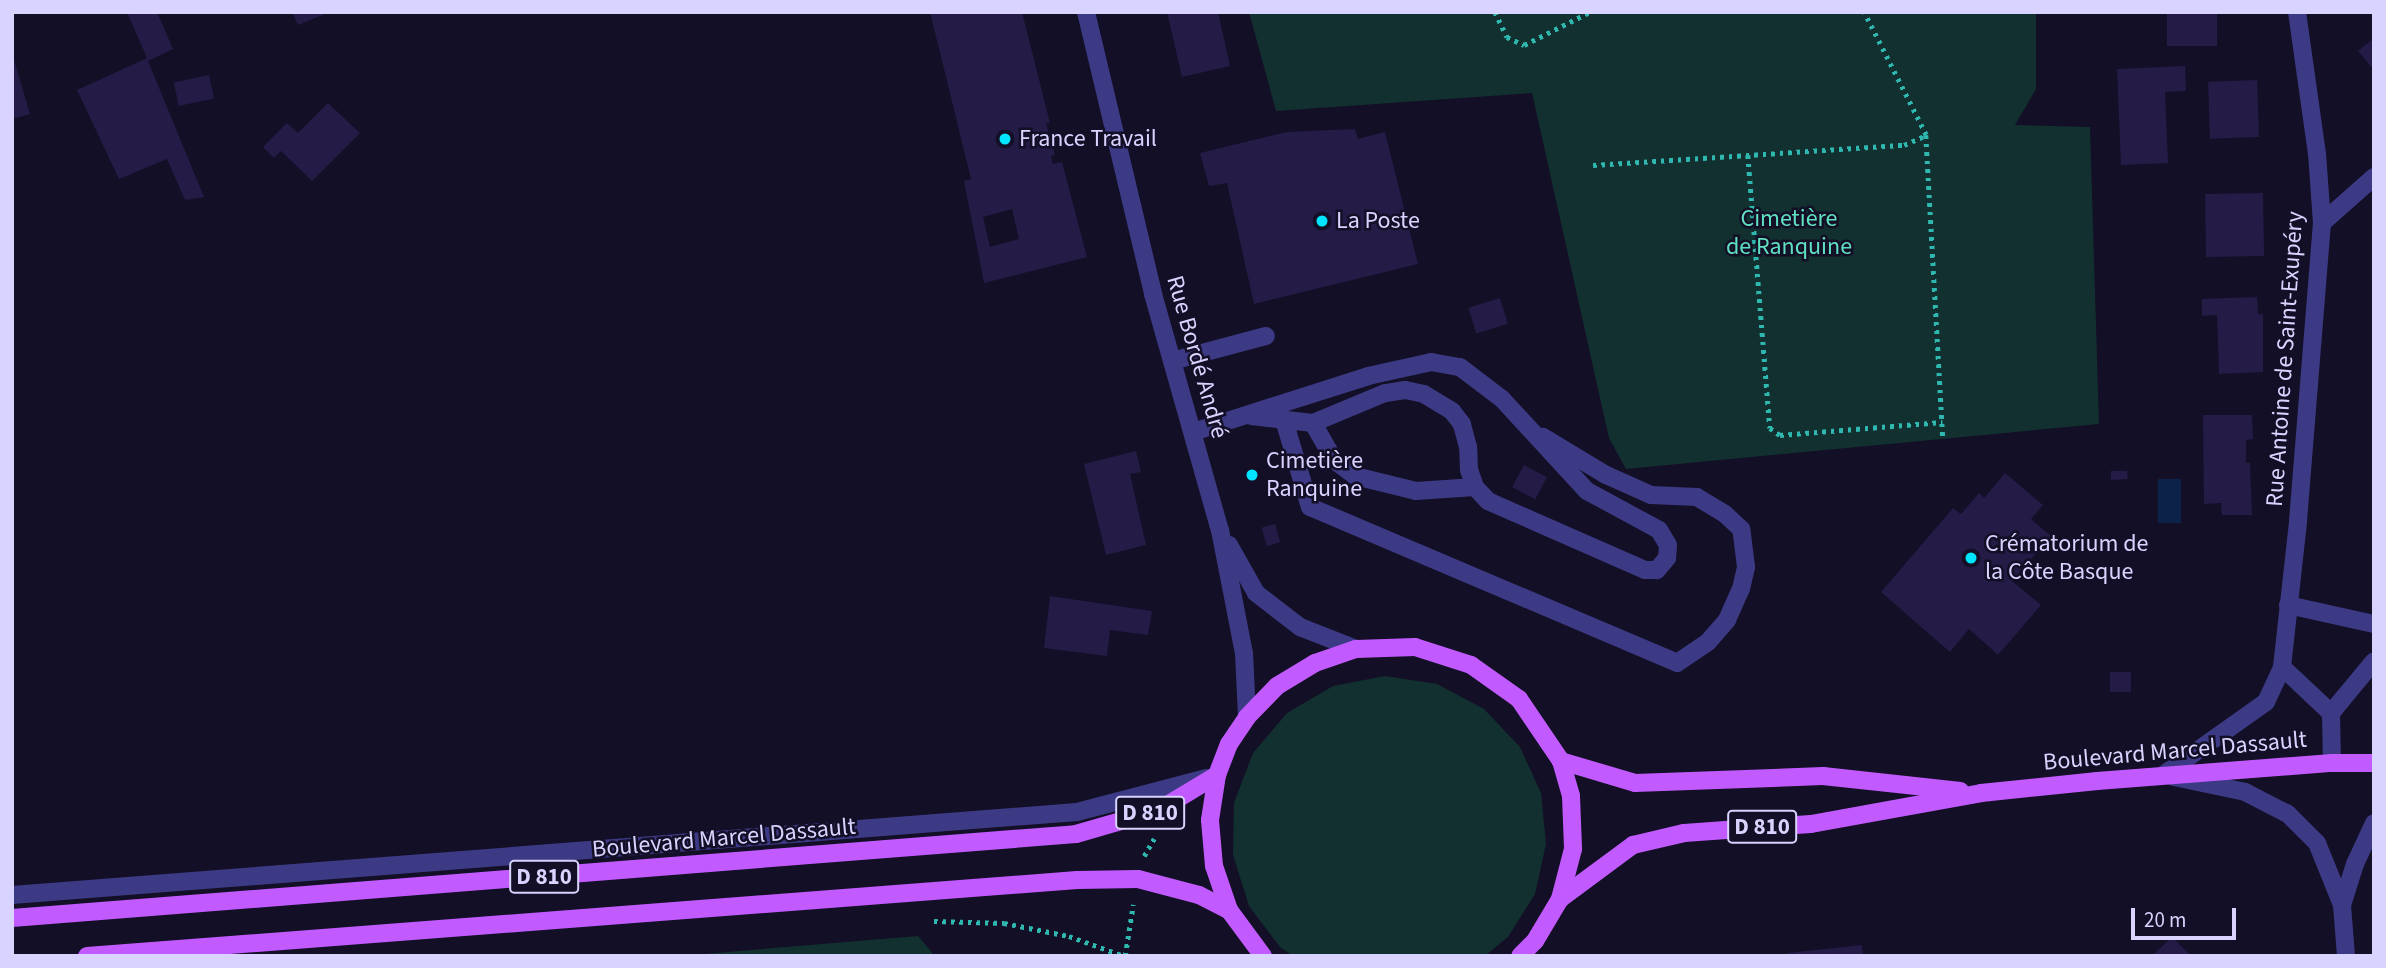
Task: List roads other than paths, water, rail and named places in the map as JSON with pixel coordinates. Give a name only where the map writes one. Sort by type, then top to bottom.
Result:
[{"type":"main road","points":[[1263,956],[1229,910],[1214,866],[1209,820],[1217,775],[1229,744],[1247,717],[1278,686],[1314,663],[1356,649],[1415,647],[1471,664],[1520,699],[1560,761],[1571,796],[1573,849],[1560,899],[1535,941],[1520,956]]},
{"type":"main road","name":"Boulevard Marcel Dassault","points":[[1560,761],[1635,783],[1823,776],[1981,793]]},
{"type":"main road","name":"Boulevard Marcel Dassault","points":[[1560,899],[1633,845],[1685,833],[1811,824],[1981,793],[2163,775],[2332,763],[2374,763]]},
{"type":"main road","name":"Boulevard Marcel Dassault","points":[[12,918],[1076,834],[1159,810],[1217,775]]},
{"type":"main road","name":"D 810","points":[[87,956],[1077,880],[1138,879],[1199,895],[1229,910]]},
{"type":"street","name":"Rue Bordé André","points":[[1086,12],[1172,361],[1220,530],[1244,653],[1247,717]]},
{"type":"street","name":"Rue Antoine de Saint-Exupéry","points":[[2163,775],[2266,702],[2281,667],[2298,521],[2322,223],[2317,154],[2297,12]]},
{"type":"street","points":[[2322,223],[2374,177]]},
{"type":"street","points":[[1172,361],[1266,336]]},
{"type":"street","points":[[1193,432],[1368,376],[1430,362],[1460,367],[1502,399],[1587,491],[1658,530],[1668,545],[1667,558],[1657,570],[1645,570],[1488,501],[1475,486],[1462,424],[1452,411],[1423,394],[1405,390],[1385,393],[1313,423],[1251,415]]},
{"type":"street","points":[[1284,419],[1310,507],[1677,663],[1708,642],[1727,620],[1741,589],[1746,567],[1741,529],[1725,514],[1697,497],[1651,495],[1606,475],[1528,429]]},
{"type":"street","points":[[1313,423],[1334,460],[1355,476],[1416,491],[1475,486]]},
{"type":"street","points":[[1220,530],[1256,593],[1300,627],[1356,649]]},
{"type":"street","points":[[2288,605],[2374,624]]},
{"type":"street","points":[[2332,763],[2331,713],[2374,661]]},
{"type":"street","points":[[2281,667],[2331,713]]},
{"type":"street","points":[[12,895],[1077,812],[1217,775]]},
{"type":"street","points":[[2163,775],[2245,792],[2288,814],[2317,843],[2342,905],[2346,956]]},
{"type":"street","points":[[2342,905],[2355,863],[2374,823]]},
{"type":"water","points":[[2158,479],[2181,479],[2181,523],[2158,523]]},
{"type":"place","name":"France Travail","points":[[1005,139]]},
{"type":"place","name":"La Poste","points":[[1322,221]]},
{"type":"place","name":"Cimetière Ranquine","points":[[1252,475]]},
{"type":"place","name":"Crématorium de la Côte Basque","points":[[1971,558]]},
{"type":"park label","name":"Cimetière de Ranquine","points":[[1789,233]]}]
